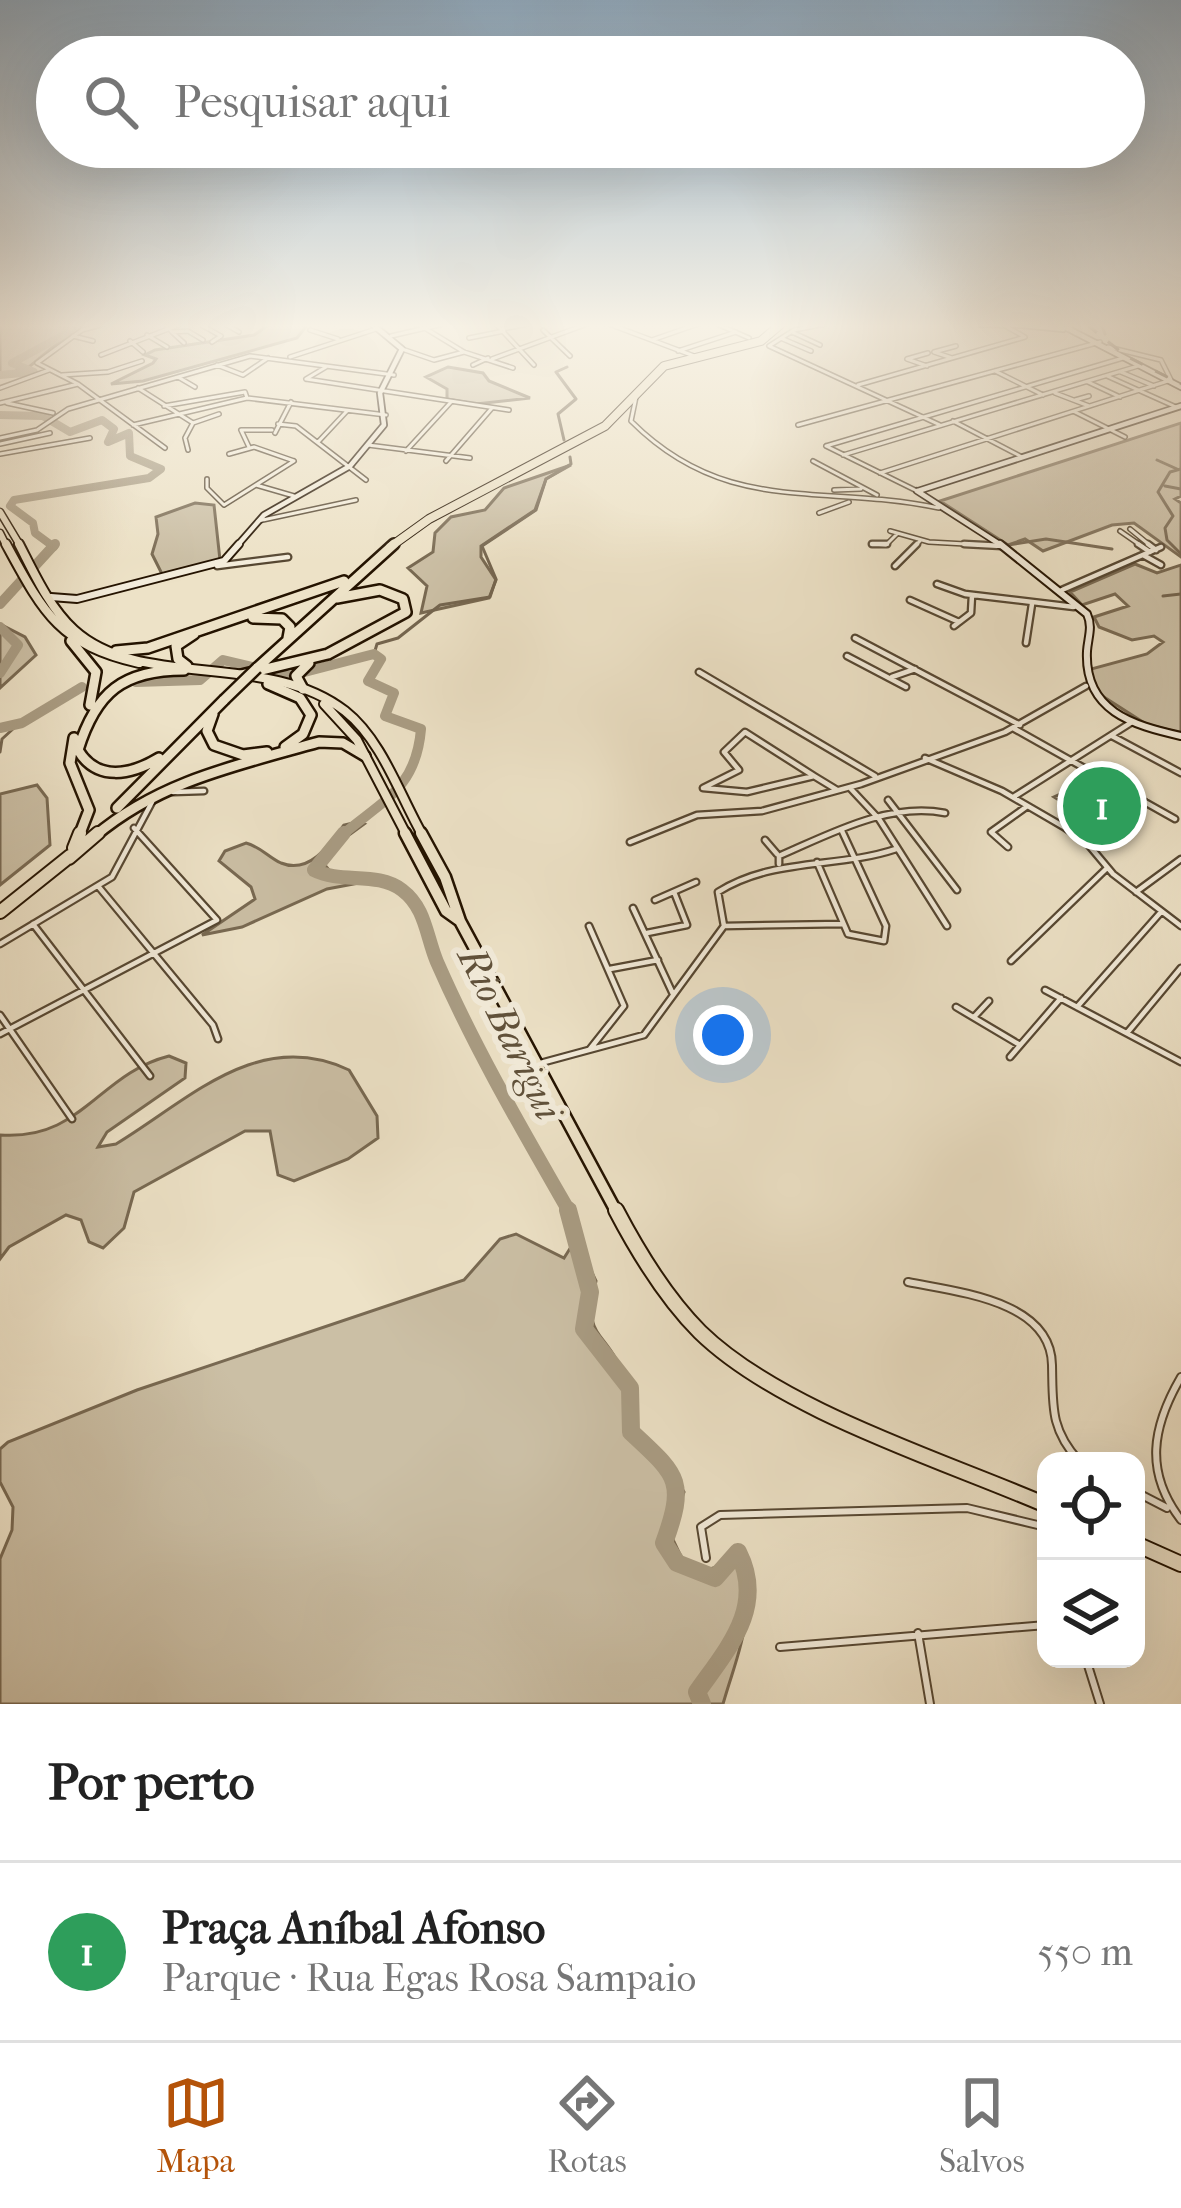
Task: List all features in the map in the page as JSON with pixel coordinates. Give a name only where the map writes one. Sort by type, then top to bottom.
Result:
[{"type":"highway","points":[[116,651],[148,648],[198,627],[320,593],[459,502],[605,426],[627,404]]},
{"type":"highway","points":[[69,858],[271,654],[380,554]]},
{"type":"highway","points":[[241,675],[270,678],[295,670],[392,627],[410,613],[409,598],[373,574],[380,554]]},
{"type":"highway","points":[[295,670],[390,625],[406,612],[403,599],[380,590],[353,592],[329,602]]},
{"type":"highway","points":[[188,669],[175,652],[182,640],[256,618],[288,623],[286,641]]},
{"type":"highway","points":[[69,858],[88,822],[89,810],[73,776],[69,753],[98,683],[87,656],[71,641]]},
{"type":"highway","points":[[181,742],[151,764],[126,773],[90,768],[78,750],[104,691],[113,683],[144,670],[188,669]]},
{"type":"highway","points":[[295,670],[303,689]]},
{"type":"highway","points":[[214,710],[207,731],[214,745],[243,754],[280,750],[303,734],[310,715],[299,698],[270,678]]},
{"type":"highway","points":[[0,912],[134,802],[177,783],[319,742],[343,743],[364,755]]},
{"type":"main road","points":[[51,596],[77,599],[212,566],[231,556],[258,521],[350,466],[385,425],[383,404]]},
{"type":"main road","points":[[917,491],[1179,407]]},
{"type":"main road","points":[[917,491],[1003,546],[1080,607],[1091,622],[1086,686],[1132,722],[1181,736]]},
{"type":"main road","points":[[0,512],[59,614],[84,638],[188,669]]},
{"type":"main road","points":[[0,533],[52,628],[71,641],[97,654],[270,678],[325,705],[347,725],[446,910],[460,921]]},
{"type":"main road","points":[[0,552],[14,561]]},
{"type":"main road","points":[[59,614],[77,599]]},
{"type":"main road","points":[[218,674],[303,689],[350,715],[390,777],[458,906],[460,921],[652,1275],[708,1340],[744,1368],[796,1397],[1037,1501]]},
{"type":"main road","points":[[1145,1548],[1181,1564]]},
{"type":"street","points":[[5,404],[61,422]]},
{"type":"street","points":[[27,435],[90,404]]},
{"type":"street","points":[[104,404],[165,448]]},
{"type":"street","points":[[160,404],[193,423]]},
{"type":"street","points":[[164,406],[178,404]]},
{"type":"street","points":[[133,425],[220,404]]},
{"type":"street","points":[[249,447],[241,430],[274,431],[290,404]]},
{"type":"street","points":[[305,404],[386,416]]},
{"type":"street","points":[[406,451],[450,404]]},
{"type":"street","points":[[461,404],[509,410]]},
{"type":"street","points":[[637,404],[631,421],[661,453],[706,474],[790,495],[839,500],[877,495],[945,509]]},
{"type":"street","points":[[798,425],[878,404]]},
{"type":"street","points":[[892,404],[940,425]]},
{"type":"street","points":[[917,491],[826,446],[971,404]]},
{"type":"street","points":[[843,455],[1013,404]]},
{"type":"street","points":[[1083,404],[1090,407]]},
{"type":"street","points":[[880,473],[1102,404]]},
{"type":"street","points":[[448,458],[492,408]]},
{"type":"street","points":[[318,442],[348,410]]},
{"type":"street","points":[[1075,412],[1125,437]]},
{"type":"street","points":[[188,449],[185,438],[193,423],[219,414]]},
{"type":"street","points":[[953,421],[1022,457]]},
{"type":"street","points":[[278,424],[296,426],[366,480]]},
{"type":"street","points":[[0,441],[50,433]]},
{"type":"street","points":[[0,454],[91,438]]},
{"type":"street","points":[[368,445],[470,458]]},
{"type":"street","points":[[208,479],[206,488],[224,505],[294,461],[249,447],[229,454]]},
{"type":"street","points":[[813,460],[877,495]]},
{"type":"street","points":[[830,478],[840,474]]},
{"type":"street","points":[[256,485],[294,496]]},
{"type":"street","points":[[834,490],[867,488]]},
{"type":"street","points":[[819,513],[866,496]]},
{"type":"street","points":[[258,521],[356,500]]},
{"type":"street","points":[[1130,529],[1156,550]]},
{"type":"street","points":[[890,531],[920,541],[1003,546]]},
{"type":"street","points":[[1120,531],[1156,550]]},
{"type":"street","points":[[872,544],[886,545],[897,534]]},
{"type":"street","points":[[895,566],[920,541]]},
{"type":"street","points":[[1062,590],[1156,550]]},
{"type":"street","points":[[1143,555],[1162,565]]},
{"type":"street","points":[[212,566],[288,557]]},
{"type":"street","points":[[937,584],[971,595],[1080,607]]},
{"type":"street","points":[[910,600],[956,624],[971,613],[971,595]]},
{"type":"street","points":[[1026,643],[1032,604]]},
{"type":"street","points":[[855,638],[1175,819]]},
{"type":"street","points":[[847,656],[906,688]]},
{"type":"street","points":[[889,678],[915,669]]},
{"type":"street","points":[[699,672],[878,778]]},
{"type":"street","points":[[630,842],[697,815],[762,811],[849,788],[1017,726],[1086,686]]},
{"type":"street","points":[[1013,797],[1132,722]]},
{"type":"street","points":[[817,775],[747,792],[703,788],[739,770],[724,752],[745,732],[817,775],[835,792]]},
{"type":"street","points":[[1111,735],[1181,772]]},
{"type":"street","points":[[925,758],[1013,797],[1087,843],[1106,868],[1181,926]]},
{"type":"street","points":[[849,788],[880,820],[946,926]]},
{"type":"street","points":[[0,944],[98,886],[118,868],[134,828],[160,796],[204,791]]},
{"type":"street","points":[[889,800],[957,890]]},
{"type":"street","points":[[1087,843],[1145,802]]},
{"type":"street","points":[[537,1064],[644,1035],[724,926],[718,892],[748,871],[842,831],[902,813],[927,807],[945,813]]},
{"type":"street","points":[[1008,847],[991,832],[1026,807]]},
{"type":"street","points":[[0,1034],[218,920],[134,828]]},
{"type":"street","points":[[817,862],[851,936],[881,942],[886,926],[842,831]]},
{"type":"street","points":[[765,840],[779,860]]},
{"type":"street","points":[[779,860],[857,859],[896,849]]},
{"type":"street","points":[[1136,892],[1181,859]]},
{"type":"street","points":[[1011,961],[1106,868]]},
{"type":"street","points":[[655,901],[696,882]]},
{"type":"street","points":[[98,886],[213,1025],[218,1040]]},
{"type":"street","points":[[646,933],[687,925],[674,892]]},
{"type":"street","points":[[633,908],[673,994]]},
{"type":"street","points":[[1077,1007],[1162,910]]},
{"type":"street","points":[[724,926],[745,931],[813,922],[843,924]]},
{"type":"street","points":[[32,924],[150,1076]]},
{"type":"street","points":[[587,1052],[623,1012],[610,969],[589,926]]},
{"type":"street","points":[[610,969],[660,959]]},
{"type":"street","points":[[1127,1034],[1181,968]]},
{"type":"street","points":[[1045,990],[1180,1061]]},
{"type":"street","points":[[1010,1057],[1061,998]]},
{"type":"street","points":[[974,1017],[989,1001]]},
{"type":"street","points":[[956,1007],[1020,1045]]},
{"type":"street","points":[[0,1015],[72,1119]]},
{"type":"street","points":[[908,1282],[987,1301],[1043,1332],[1051,1350],[1054,1429],[1072,1452]]},
{"type":"street","points":[[1181,1377],[1164,1407],[1151,1452],[1158,1485],[1181,1520]]},
{"type":"street","points":[[1145,1496],[1172,1510]]},
{"type":"street","points":[[706,1558],[698,1538],[701,1527],[720,1515],[967,1508],[1037,1525]]},
{"type":"street","points":[[780,1647],[1037,1626]]},
{"type":"street","points":[[918,1633],[930,1704]]},
{"type":"street","points":[[1089,1668],[1100,1704]]},
{"type":"shaded area","points":[[1181,423],[1181,496],[1175,499],[1181,503],[1181,557],[1134,523],[1112,525],[1043,551],[1025,539],[1008,545],[940,501]]},
{"type":"shaded area","points":[[571,465],[546,479],[535,510],[481,546],[481,557],[496,580],[489,598],[421,613],[427,586],[408,568],[433,552],[435,533],[451,517],[485,510],[504,488]]},
{"type":"shaded area","points":[[195,503],[214,505],[220,560],[162,574],[152,554],[158,534],[156,517]]},
{"type":"shaded area","points":[[1135,564],[1157,573],[1181,565],[1181,733],[1146,724],[1093,690],[1091,669],[1147,654],[1163,642],[1154,636],[1132,640],[1099,627],[1094,617],[1128,606],[1115,594],[1082,605],[1070,592]]},
{"type":"shaded area","points":[[0,624],[25,637],[36,655],[0,688]]},
{"type":"shaded area","points":[[1096,778],[1138,801],[1101,826],[1054,797]]},
{"type":"shaded area","points":[[37,785],[47,798],[50,845],[0,885],[0,794]]},
{"type":"shaded area","points":[[364,824],[327,851],[324,864],[334,876],[380,879],[327,889],[242,927],[202,935],[255,899],[251,887],[219,861],[225,851],[246,843],[281,863],[301,865],[318,855],[344,825]]},
{"type":"shaded area","points":[[169,1056],[186,1063],[185,1078],[107,1132],[98,1147],[116,1144],[226,1074],[284,1057],[316,1059],[349,1070],[377,1116],[378,1138],[348,1159],[294,1181],[278,1175],[270,1131],[245,1131],[134,1192],[124,1228],[103,1248],[89,1242],[81,1220],[66,1215],[9,1247],[0,1259],[0,1135],[51,1128],[124,1077]]},
{"type":"shaded area","points":[[516,1234],[564,1258],[576,1239],[596,1281],[594,1325],[623,1376],[636,1432],[684,1492],[669,1531],[683,1561],[698,1573],[737,1560],[744,1578],[746,1614],[723,1704],[0,1704],[0,1559],[12,1530],[13,1507],[0,1482],[0,1449],[137,1390],[464,1280],[500,1239]]},
{"type":"waterway","points":[[564,440],[558,414],[571,404]]},
{"type":"waterway","name":"Rio Barigui","points":[[0,415],[43,416],[70,432],[102,420],[114,429],[108,442],[129,433],[130,456],[161,469],[149,478],[14,500],[10,506],[53,546]]},
{"type":"waterway","points":[[374,654],[377,644],[398,638],[440,605],[490,597],[496,579],[482,546],[536,510],[546,479],[571,464],[570,457]]},
{"type":"waterway","points":[[1157,460],[1177,469]]},
{"type":"waterway","points":[[1181,469],[1170,472],[1158,492],[1173,516],[1165,528],[1167,540],[1181,554]]},
{"type":"waterway","points":[[1165,486],[1181,489]]},
{"type":"waterway","points":[[1008,545],[1046,539],[1112,549]]},
{"type":"waterway","name":"Rio Barigui","points":[[0,604],[53,546]]},
{"type":"waterway","points":[[1163,596],[1181,594]]},
{"type":"waterway","name":"Rio Barigui","points":[[0,627],[18,645],[0,673]]},
{"type":"waterway","name":"Rio Barigui","points":[[136,682],[200,680],[223,660],[289,676],[374,654],[381,659],[368,681],[394,693],[385,716],[421,729],[418,749],[395,792],[343,835]]},
{"type":"waterway","name":"Rio Barigui","points":[[0,728],[22,723],[82,687]]},
{"type":"waterway","points":[[0,752],[2,739],[14,728]]},
{"type":"waterway","name":"Rio Barigui","points":[[343,835],[314,870],[392,884],[416,905],[467,1026],[570,1213]]},
{"type":"waterway","name":"Rio Barigui","points":[[568,1210],[590,1292],[584,1329],[630,1388],[631,1432],[673,1480],[675,1505],[664,1543],[677,1563],[715,1578],[738,1552],[746,1572],[746,1609],[731,1643],[697,1692],[702,1704]]},
{"type":"place","name":"Praça Aníbal Afonso","points":[[1102,806]]}]
